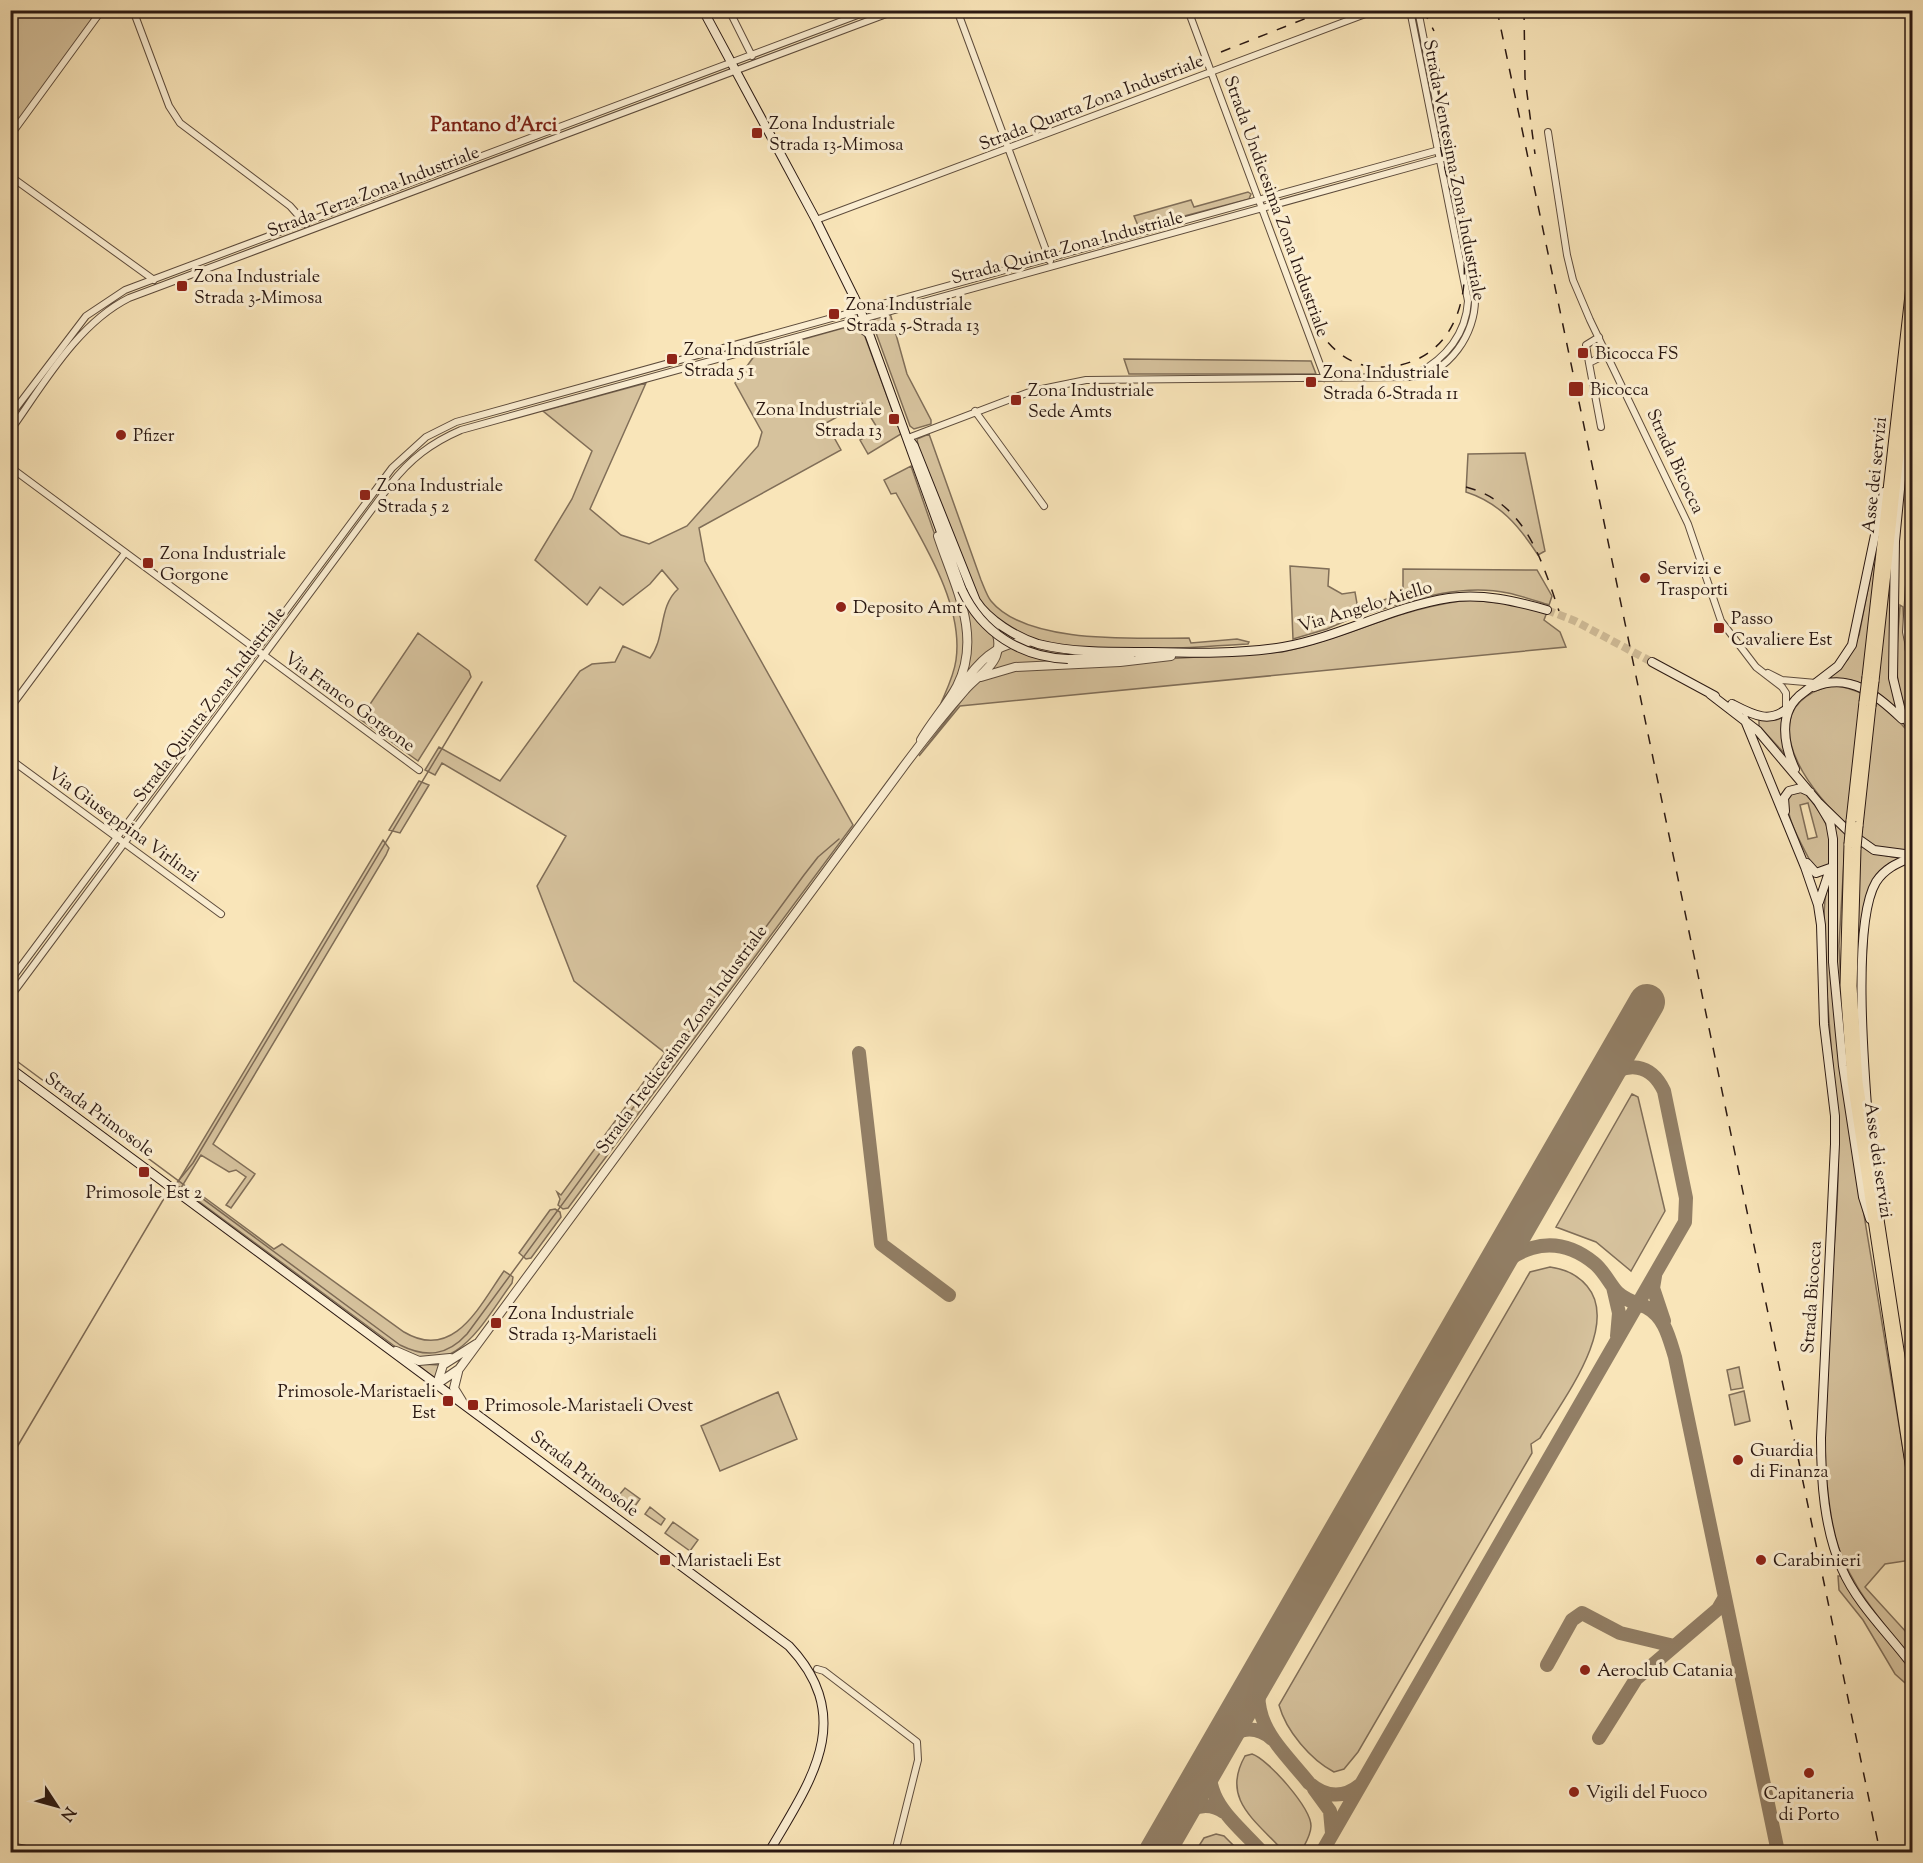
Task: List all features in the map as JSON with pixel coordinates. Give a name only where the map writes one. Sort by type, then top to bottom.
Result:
[{"type":"main road","points":[[703,10],[816,220],[862,314],[962,590],[981,620],[1010,644],[1034,655],[1068,659],[1171,656],[1190,653]]},
{"type":"main road","name":"Asse dei servizi","points":[[1870,679],[1912,277]]},
{"type":"main road","name":"Asse dei servizi","points":[[1870,679],[1912,338]]},
{"type":"main road","points":[[1909,371],[1908,423],[1896,528],[1893,678],[1901,711],[1912,728]]},
{"type":"main road","points":[[1652,662],[1710,694],[1761,718],[1774,717],[1789,707],[1813,683],[1843,660],[1855,635],[1896,426]]},
{"type":"main road","points":[[908,438],[914,446],[969,589],[981,609],[1007,629],[1036,643],[1086,650],[1190,653]]},
{"type":"main road","name":"Via Angelo Aiello","points":[[1190,653],[1289,646],[1409,607],[1449,598],[1488,597],[1547,610]]},
{"type":"main road","points":[[1853,846],[1870,679]]},
{"type":"main road","points":[[1799,696],[1826,683],[1851,683],[1869,690],[1912,728]]},
{"type":"main road","points":[[1710,694],[1744,718],[1774,748],[1818,802],[1850,833],[1874,850],[1912,856]]},
{"type":"main road","points":[[1789,707],[1786,722],[1786,745],[1802,783]]},
{"type":"main road","points":[[1744,718],[1796,843],[1818,905]]},
{"type":"main road","points":[[1786,820],[1783,802],[1786,794],[1797,788],[1811,793]]},
{"type":"main road","points":[[1818,802],[1831,828],[1834,859],[1832,932],[1840,1040],[1863,1197],[1872,1228]]},
{"type":"main road","points":[[1796,843],[1813,872],[1820,873],[1830,868]]},
{"type":"main road","name":"Asse dei servizi","points":[[1853,846],[1851,936],[1854,1042],[1876,1204],[1912,1436]]},
{"type":"main road","name":"Asse dei servizi","points":[[1853,846],[1845,936],[1847,1030],[1872,1228],[1912,1477]]},
{"type":"main road","points":[[1876,1204],[1877,1191],[1867,1103],[1864,1035],[1865,936],[1870,899],[1877,880],[1892,866],[1912,856]]},
{"type":"main road","points":[[1818,905],[1834,859]]},
{"type":"main road","name":"Strada Bicocca","points":[[1818,905],[1821,925],[1824,1024],[1835,1116],[1830,1281],[1821,1397],[1824,1491],[1829,1524],[1842,1570],[1855,1593],[1912,1665]]},
{"type":"main road","name":"Strada Primosole","points":[[10,1068],[778,1636],[800,1659],[815,1685],[822,1706],[821,1751],[813,1775],[769,1852]]},
{"type":"street","points":[[10,136],[102,10]]},
{"type":"street","points":[[133,10],[169,106],[180,123],[290,206],[306,223],[309,231]]},
{"type":"street","points":[[729,10],[752,56]]},
{"type":"street","name":"Strada Terza Zona Industriale","points":[[10,431],[92,323],[115,305],[540,144],[733,67],[752,56],[871,10]]},
{"type":"street","name":"Strada Terza Zona Industriale","points":[[10,416],[86,316],[110,298],[537,136],[733,67],[809,44],[897,10]]},
{"type":"street","points":[[957,10],[1053,267]]},
{"type":"street","name":"Strada Undicesima Zona Industriale","points":[[1188,10],[1325,378]]},
{"type":"street","name":"Strada Quarta Zona Industriale","points":[[816,220],[1376,10]]},
{"type":"street","name":"Strada Ventesima Zona Industriale","points":[[1410,10],[1468,302],[1462,328],[1440,359],[1412,377]]},
{"type":"street","name":"Strada Ventesima Zona Industriale","points":[[1412,377],[1424,375],[1440,366],[1466,336],[1476,304],[1418,10]]},
{"type":"street","points":[[1413,31],[1422,29]]},
{"type":"street","points":[[807,35],[809,44]]},
{"type":"street","points":[[1417,49],[1425,47]]},
{"type":"street","name":"Strada Bicocca","points":[[1548,132],[1573,280],[1688,524],[1721,621],[1750,661]]},
{"type":"street","points":[[537,136],[540,144]]},
{"type":"street","name":"Strada Quinta Zona Industriale","points":[[10,998],[397,476],[431,445],[461,430],[843,325],[862,314],[1049,258],[1446,148]]},
{"type":"street","name":"Strada Quinta Zona Industriale","points":[[10,981],[389,471],[398,460],[426,437],[456,422],[862,314],[1053,267],[1447,157]]},
{"type":"street","points":[[1357,173],[1359,181]]},
{"type":"street","points":[[10,176],[162,286]]},
{"type":"street","points":[[1084,248],[1087,257]]},
{"type":"street","points":[[1461,264],[1469,262]]},
{"type":"street","points":[[843,325],[855,326],[871,337]]},
{"type":"street","points":[[1599,336],[1586,345],[1601,427]]},
{"type":"street","points":[[1590,363],[1607,354]]},
{"type":"street","points":[[908,438],[1032,391],[1086,380],[1412,377]]},
{"type":"street","points":[[975,411],[1044,506]]},
{"type":"street","points":[[398,460],[405,467]]},
{"type":"street","points":[[10,467],[256,651]]},
{"type":"street","points":[[389,471],[397,476]]},
{"type":"street","points":[[913,754],[958,683],[970,641],[964,612],[929,502]]},
{"type":"street","points":[[1912,537],[1906,632],[1912,660]]},
{"type":"street","points":[[10,708],[125,553]]},
{"type":"street","points":[[913,754],[972,682],[991,664],[997,650],[998,633],[981,609]]},
{"type":"street","points":[[927,730],[978,663],[997,650],[1020,641],[1036,643]]},
{"type":"street","name":"Via Franco Gorgone","points":[[256,651],[419,770]]},
{"type":"street","points":[[972,682],[991,672],[1016,667],[1120,662],[1171,656]]},
{"type":"street","points":[[1750,661],[1782,680],[1826,683]]},
{"type":"street","points":[[1750,661],[1782,687],[1789,707]]},
{"type":"street","name":"Strada Tredicesima Zona Industriale","points":[[459,1369],[913,754]]},
{"type":"street","name":"Via Giuseppina Virlinzi","points":[[10,759],[221,914]]},
{"type":"street","points":[[51,926],[59,932]]},
{"type":"street","points":[[383,1343],[419,1361],[435,1362],[452,1358]]},
{"type":"street","points":[[437,1383],[440,1370],[452,1358],[476,1344]]},
{"type":"street","points":[[437,1383],[459,1369]]},
{"type":"street","points":[[459,1369],[454,1388],[463,1403]]},
{"type":"street","points":[[817,1669],[842,1685],[916,1742],[918,1760],[895,1852]]},
{"type":"street","points":[[10,1847],[36,1852]]},
{"type":"shaded area","points":[[11,11],[98,11],[11,131]]},
{"type":"shaded area","points":[[1248,192],[1251,194],[1249,199],[1139,228],[1134,216],[1191,200],[1194,207]]},
{"type":"shaded area","points":[[890,313],[907,374],[931,420],[931,424],[914,429],[910,426],[872,322],[877,317]]},
{"type":"shaded area","points":[[847,327],[864,334],[901,434],[868,454],[860,440],[878,429],[862,403],[826,423],[841,450],[699,528],[705,561],[853,825],[568,1208],[563,1209],[558,1205],[560,1199],[557,1192],[561,1195],[665,1053],[574,981],[537,886],[566,836],[442,763],[435,775],[425,770],[439,747],[500,781],[580,671],[592,664],[615,662],[623,646],[650,658],[658,641],[667,604],[678,589],[662,570],[650,584],[623,605],[600,587],[587,605],[535,560],[572,499],[592,451],[543,411],[646,383],[590,509],[621,535],[649,544],[687,526],[758,446],[762,432],[735,383],[757,352]]},
{"type":"shaded area","points":[[1124,359],[1311,361],[1316,374],[1129,374]]},
{"type":"shaded area","points":[[929,434],[981,580],[991,601],[1008,615],[1030,625],[1084,636],[1189,638],[1191,643],[1237,639],[1249,642],[1248,644],[1131,650],[1070,647],[1043,641],[1008,626],[978,599],[919,451],[917,439]]},
{"type":"shaded area","points":[[1525,453],[1545,551],[1538,555],[1524,534],[1499,509],[1466,492],[1468,454]]},
{"type":"shaded area","points":[[911,466],[964,619],[966,653],[956,682],[941,703],[952,677],[956,660],[957,639],[954,617],[929,552],[896,493],[891,494],[884,480]]},
{"type":"shaded area","points":[[1878,537],[1892,558],[1891,681],[1897,709],[1882,696],[1857,682],[1848,679],[1828,679],[1848,659],[1859,635]]},
{"type":"shaded area","points":[[1290,566],[1329,569],[1328,586],[1342,594],[1355,592],[1359,615],[1327,629],[1293,639]]},
{"type":"shaded area","points":[[1403,569],[1537,570],[1552,596],[1549,605],[1508,593],[1472,590],[1436,594],[1367,614],[1361,607],[1403,594]]},
{"type":"shaded area","points":[[962,596],[975,618],[997,639],[996,649],[960,683],[970,640]]},
{"type":"shaded area","points":[[1472,600],[1510,604],[1547,612],[1544,620],[1560,632],[1566,647],[960,706],[919,756],[975,683],[984,677],[1014,668],[1282,652],[1330,639],[1423,608]]},
{"type":"shaded area","points":[[1900,605],[1903,607],[1905,649],[1912,668],[1912,719],[1900,693],[1898,679],[1897,649]]},
{"type":"shaded area","points":[[418,633],[469,671],[471,677],[418,761],[360,719]]},
{"type":"shaded area","points":[[1016,643],[1090,653],[1067,662],[984,673],[999,650]]},
{"type":"shaded area","points":[[1833,685],[1868,696],[1894,716],[1912,736],[1912,851],[1880,848],[1859,836],[1821,797],[1797,762],[1791,743],[1789,725],[1795,708],[1809,695]]},
{"type":"shaded area","points":[[1784,717],[1785,753],[1759,726],[1759,720],[1776,720]]},
{"type":"shaded area","points":[[419,781],[429,785],[400,833],[389,830]]},
{"type":"shaded area","points":[[1795,790],[1805,793],[1823,818],[1831,838],[1832,848],[1827,867],[1814,869],[1792,823],[1788,795]],"holes":[[[1808,803],[1817,837],[1808,839],[1800,805]]]},
{"type":"shaded area","points":[[1834,822],[1866,847],[1883,855],[1903,858],[1870,888],[1861,1049],[1845,843],[1839,946],[1844,1049],[1836,953],[1837,842]]},
{"type":"shaded area","points":[[383,840],[389,848],[386,855],[213,1144],[255,1174],[231,1208],[226,1205],[246,1177],[236,1170],[229,1172],[201,1155],[181,1188],[176,1185]]},
{"type":"shaded area","points":[[1830,874],[1829,926],[1858,1179],[1907,1473],[1912,1522],[1912,1562],[1911,1560],[1885,1564],[1865,1587],[1907,1633],[1912,1632],[1912,1660],[1864,1598],[1845,1564],[1832,1526],[1825,1481],[1822,1434],[1823,1386],[1838,1192],[1838,1145],[1824,934],[1827,884]]},
{"type":"shaded area","points":[[1632,1094],[1638,1097],[1665,1211],[1631,1271],[1596,1242],[1556,1227]]},
{"type":"shaded area","points":[[197,1192],[274,1249],[282,1244],[404,1332],[422,1339],[437,1340],[451,1335],[464,1326],[504,1271],[513,1277],[512,1283],[477,1332],[463,1345],[449,1354],[433,1359],[414,1356],[393,1345],[193,1197]]},
{"type":"shaded area","points":[[555,1209],[560,1212],[561,1217],[531,1258],[526,1259],[519,1253],[550,1210]]},
{"type":"shaded area","points":[[1550,1267],[1566,1271],[1579,1278],[1587,1286],[1596,1303],[1597,1322],[1593,1342],[1584,1364],[1540,1438],[1531,1444],[1532,1453],[1358,1752],[1344,1769],[1334,1772],[1325,1767],[1301,1744],[1287,1725],[1279,1705],[1530,1272]]},
{"type":"shaded area","points":[[418,1365],[440,1365],[435,1378]]},
{"type":"shaded area","points":[[1739,1367],[1743,1388],[1731,1390],[1727,1370]]},
{"type":"shaded area","points":[[1744,1391],[1750,1421],[1735,1425],[1729,1395]]},
{"type":"shaded area","points":[[778,1392],[797,1439],[720,1471],[701,1426]]},
{"type":"shaded area","points":[[625,1488],[640,1499],[635,1506],[619,1495]]},
{"type":"shaded area","points":[[650,1507],[665,1519],[661,1525],[645,1514]]},
{"type":"shaded area","points":[[673,1522],[698,1540],[690,1551],[665,1533]]},
{"type":"shaded area","points":[[1838,1576],[1841,1576],[1852,1595],[1912,1670],[1912,1689],[1895,1674],[1863,1620],[1839,1590]]},
{"type":"shaded area","points":[[1252,1754],[1268,1765],[1288,1785],[1309,1818],[1310,1833],[1301,1852],[1284,1852],[1253,1820],[1239,1798],[1238,1771],[1245,1756]]},
{"type":"shaded area","points":[[1216,1834],[1224,1836],[1240,1852],[1195,1852],[1204,1838]]},
{"type":"waterway","points":[[175,1185],[193,1163],[482,682]]},
{"type":"waterway","points":[[10,1056],[400,1345],[419,1352],[444,1351],[467,1334],[804,875],[818,857],[839,839]]},
{"type":"waterway","points":[[10,1459],[169,1190]]},
{"type":"taxiway","points":[[859,1053],[881,1244],[949,1295]]},
{"type":"taxiway","points":[[1322,1852],[1685,1222],[1686,1198],[1664,1091],[1659,1082],[1645,1070],[1638,1068],[1621,1069],[1604,1079]]},
{"type":"taxiway","points":[[1482,1290],[1493,1275],[1518,1254],[1532,1248],[1562,1247],[1594,1263],[1617,1292],[1646,1307],[1662,1322],[1675,1357],[1778,1852]]},
{"type":"taxiway","points":[[1655,1276],[1653,1288],[1664,1321]]},
{"type":"taxiway","points":[[1613,1287],[1619,1313],[1617,1336]]},
{"type":"taxiway","points":[[1599,1738],[1636,1679],[1718,1609],[1725,1597]]},
{"type":"taxiway","points":[[1547,1665],[1572,1620],[1582,1613],[1620,1633],[1674,1646]]},
{"type":"taxiway","points":[[1262,1671],[1259,1705],[1263,1719],[1277,1745],[1309,1783],[1321,1791],[1334,1795],[1347,1793],[1360,1785]]},
{"type":"taxiway","points":[[1217,1748],[1229,1737],[1243,1730],[1257,1731],[1272,1739]]},
{"type":"taxiway","points":[[1214,1753],[1210,1768],[1215,1796],[1231,1819],[1262,1852]]},
{"type":"taxiway","points":[[1314,1789],[1330,1811],[1332,1833]]},
{"type":"taxiway","points":[[1167,1835],[1191,1810],[1207,1806],[1224,1812]]},
{"type":"runway","points":[[1157,1852],[1647,1002]]},
{"type":"tunnel","points":[[1547,610],[1575,621],[1652,662]]},
{"type":"railway","points":[[1221,52],[1327,10]]},
{"type":"railway","points":[[1423,10],[1434,31]]},
{"type":"railway","points":[[1497,10],[1880,1852]]},
{"type":"railway","points":[[1524,10],[1525,78],[1535,154]]},
{"type":"railway","points":[[1274,214],[1317,327],[1327,342],[1348,359],[1374,367],[1396,366],[1416,360],[1432,350],[1454,322],[1461,303],[1464,283],[1460,234],[1440,140],[1439,68]]},
{"type":"railway","points":[[1466,487],[1486,495],[1503,506],[1517,520],[1537,553],[1559,611]]},
{"type":"place","name":"Zona Industriale Strada 13-Mimosa","points":[[757,133]]},
{"type":"place","name":"Zona Industriale Strada 3-Mimosa","points":[[182,286]]},
{"type":"place","name":"Zona Industriale Strada 5-Strada 13","points":[[834,314]]},
{"type":"place","name":"Bicocca FS","points":[[1583,353]]},
{"type":"place","name":"Zona Industriale Strada 5 1","points":[[672,359]]},
{"type":"place","name":"Zona Industriale Strada 6-Strada 11","points":[[1311,382]]},
{"type":"place","name":"Bicocca","points":[[1576,389]]},
{"type":"place","name":"Zona Industriale Sede Amts","points":[[1016,400]]},
{"type":"place","name":"Zona Industriale Strada 13","points":[[894,419]]},
{"type":"place","name":"Pfizer","points":[[121,435]]},
{"type":"place","name":"Zona Industriale Strada 5 2","points":[[365,495]]},
{"type":"place","name":"Zona Industriale Gorgone","points":[[148,563]]},
{"type":"place","name":"Servizi e Trasporti","points":[[1645,578]]},
{"type":"place","name":"Deposito Amt","points":[[841,607]]},
{"type":"place","name":"Passo Cavaliere Est","points":[[1719,628]]},
{"type":"place","name":"Primosole Est 2","points":[[144,1172]]},
{"type":"place","name":"Zona Industriale Strada 13-Maristaeli","points":[[496,1323]]},
{"type":"place","name":"Primosole-Maristaeli Est","points":[[448,1401]]},
{"type":"place","name":"Primosole-Maristaeli Ovest","points":[[473,1405]]},
{"type":"place","name":"Guardia di Finanza","points":[[1738,1460]]},
{"type":"place","name":"Maristaeli Est","points":[[665,1560]]},
{"type":"place","name":"Carabinieri","points":[[1761,1560]]},
{"type":"place","name":"Aeroclub Catania","points":[[1585,1670]]},
{"type":"place","name":"Capitaneria di Porto","points":[[1809,1773]]},
{"type":"place","name":"Vigili del Fuoco","points":[[1574,1792]]},
{"type":"district","name":"Pantano d'Arci","points":[[494,124]]}]
